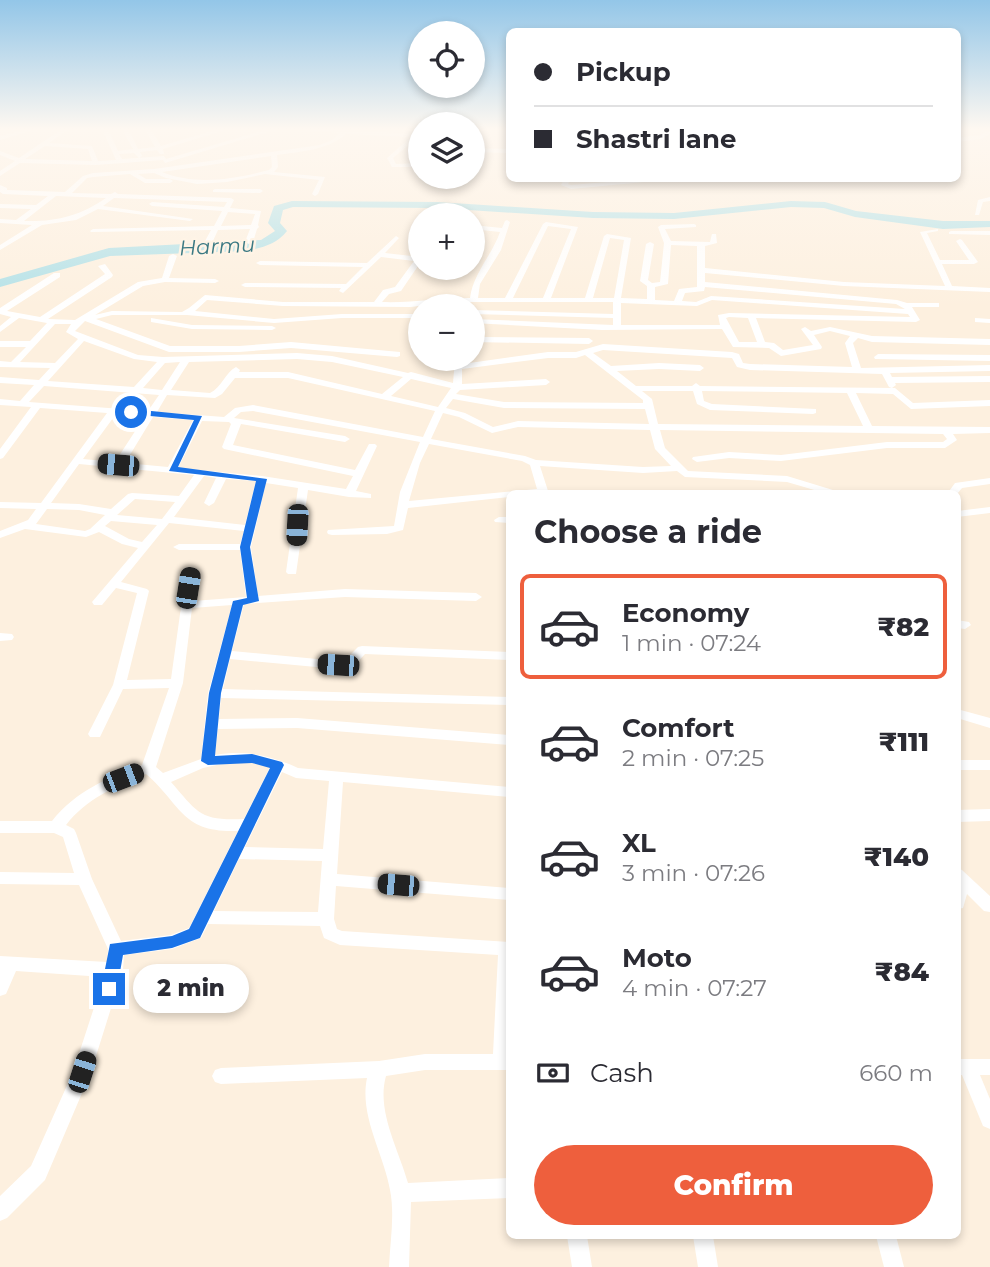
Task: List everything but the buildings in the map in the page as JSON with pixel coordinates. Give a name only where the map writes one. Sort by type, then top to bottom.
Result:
[{"type":"street","points":[[68,193],[73,188]]},
{"type":"street","points":[[201,188],[260,191]]},
{"type":"street","points":[[204,190],[217,188]]},
{"type":"street","points":[[315,194],[318,188]]},
{"type":"street","points":[[1,191],[165,195],[231,200],[223,209],[208,243]]},
{"type":"street","points":[[18,222],[54,194]]},
{"type":"street","points":[[0,221],[70,222],[99,207],[116,194]]},
{"type":"street","points":[[118,233],[121,220],[165,195]]},
{"type":"street","points":[[977,214],[980,201],[990,199]]},
{"type":"street","points":[[152,204],[259,212],[260,216]]},
{"type":"street","points":[[0,206],[37,207]]},
{"type":"street","points":[[99,207],[190,219]]},
{"type":"street","points":[[219,219],[260,216]]},
{"type":"street","points":[[248,242],[260,216]]},
{"type":"street","points":[[0,236],[27,234],[39,223]]},
{"type":"street","points":[[508,299],[546,224],[575,228],[547,298]]},
{"type":"street","points":[[485,228],[505,226],[497,250],[485,269]]},
{"type":"street","points":[[650,244],[644,281],[651,285],[664,284],[668,243],[661,227],[694,226]]},
{"type":"street","points":[[93,231],[118,233],[256,227]]},
{"type":"street","points":[[936,230],[923,232],[950,289]]},
{"type":"street","points":[[951,233],[990,233]]},
{"type":"street","points":[[668,243],[714,244],[714,235]]},
{"type":"street","points":[[589,299],[607,236],[628,238],[617,300],[617,328]]},
{"type":"street","points":[[0,248],[14,237]]},
{"type":"street","points":[[335,303],[346,286],[396,238]]},
{"type":"street","points":[[939,262],[974,262],[960,241]]},
{"type":"street","points":[[699,287],[701,244]]},
{"type":"street","points":[[378,255],[408,258]]},
{"type":"street","points":[[165,280],[173,256]]},
{"type":"street","points":[[260,263],[368,265]]},
{"type":"street","points":[[41,320],[109,275],[102,266]]},
{"type":"street","points":[[700,270],[844,284],[990,290]]},
{"type":"street","points":[[0,312],[57,275]]},
{"type":"street","points":[[377,303],[386,292],[398,289],[408,275]]},
{"type":"street","points":[[87,319],[133,287],[165,280],[213,285],[205,297],[187,313]]},
{"type":"street","points":[[246,285],[346,286]]},
{"type":"street","points":[[651,285],[651,301]]},
{"type":"street","points":[[699,287],[724,298]]},
{"type":"street","points":[[677,303],[682,291],[699,287],[832,293],[842,299],[897,302],[908,309],[916,320],[914,322],[797,317],[723,316],[725,327],[736,345],[771,345],[781,353],[818,347],[797,317]]},
{"type":"street","points":[[205,297],[283,304],[408,304]]},
{"type":"street","points":[[485,300],[547,298],[701,304],[706,298],[724,298],[908,309],[936,305]]},
{"type":"street","points":[[0,312],[53,322],[77,322],[129,313],[187,313],[274,321],[350,316],[396,317],[402,322],[408,321]]},
{"type":"street","points":[[485,312],[616,316]]},
{"type":"street","points":[[129,313],[192,327],[275,328]]},
{"type":"street","points":[[1,329],[17,316]]},
{"type":"street","points":[[751,316],[762,345]]},
{"type":"street","points":[[87,319],[169,349],[239,349],[291,345],[397,354]]},
{"type":"street","points":[[978,320],[990,321]]},
{"type":"street","points":[[13,365],[53,322]]},
{"type":"street","points":[[77,322],[70,332],[83,338],[137,356],[163,360],[246,359],[279,355],[332,359],[411,375],[453,392],[504,405],[649,406]]},
{"type":"street","points":[[485,322],[588,328],[725,327]]},
{"type":"street","points":[[588,328],[589,348]]},
{"type":"street","points":[[808,334],[830,330],[855,336],[990,342]]},
{"type":"street","points":[[855,336],[849,343],[858,370]]},
{"type":"street","points":[[23,403],[83,338]]},
{"type":"street","points":[[485,341],[589,348],[610,369],[637,388],[649,406],[660,449],[690,476],[778,478],[825,490]]},
{"type":"street","points":[[945,341],[955,358]]},
{"type":"street","points":[[0,344],[32,344]]},
{"type":"street","points":[[485,360],[621,347],[732,355],[740,365],[750,367],[858,370],[887,376],[990,379]]},
{"type":"street","points":[[878,357],[990,358]]},
{"type":"street","points":[[118,465],[186,359]]},
{"type":"street","points":[[0,380],[212,396],[219,392],[246,359]]},
{"type":"street","points":[[136,391],[163,360]]},
{"type":"street","points":[[0,364],[58,366]]},
{"type":"street","points":[[610,369],[659,366],[700,368]]},
{"type":"street","points":[[887,376],[990,368]]},
{"type":"street","points":[[332,532],[398,528],[409,479],[440,410],[453,392],[457,371]]},
{"type":"street","points":[[231,375],[279,374],[462,415],[492,430],[518,424],[947,432],[990,430]]},
{"type":"street","points":[[385,397],[411,375]]},
{"type":"street","points":[[887,376],[895,391],[911,406],[990,402]]},
{"type":"street","points":[[453,392],[546,382]]},
{"type":"street","points":[[637,388],[696,386],[895,391]]},
{"type":"street","points":[[696,386],[700,402],[705,406],[813,411]]},
{"type":"street","points":[[850,390],[869,429]]},
{"type":"street","points":[[0,402],[229,420],[345,439]]},
{"type":"street","points":[[0,456],[37,405]]},
{"type":"street","points":[[229,420],[238,410],[253,408],[534,463],[599,465],[647,471],[679,468]]},
{"type":"street","points":[[27,526],[113,411]]},
{"type":"street","points":[[172,469],[199,418]]},
{"type":"street","points":[[229,420],[236,424],[227,447],[358,474]]},
{"type":"street","points":[[697,459],[729,455],[781,458],[887,445],[945,445],[952,440],[947,432]]},
{"type":"street","points":[[349,494],[372,446]]},
{"type":"street","points":[[77,461],[223,474],[367,496]]},
{"type":"street","points":[[534,463],[542,490]]},
{"type":"street","points":[[98,601],[166,521],[202,472]]},
{"type":"street","points":[[209,503],[223,474]]},
{"type":"street","points":[[253,601],[245,547],[247,528],[262,479]]},
{"type":"street","points":[[955,490],[959,485],[990,481]]},
{"type":"street","points":[[292,572],[303,486]]},
{"type":"street","points":[[403,505],[506,494]]},
{"type":"street","points":[[0,535],[27,526],[91,534],[132,496],[181,499]]},
{"type":"street","points":[[0,505],[79,507],[111,515],[247,528]]},
{"type":"street","points":[[961,514],[990,510]]},
{"type":"street","points":[[98,527],[126,542],[145,546]]},
{"type":"street","points":[[179,547],[245,547]]},
{"type":"street","points":[[148,768],[177,683],[191,571]]},
{"type":"street","points":[[95,734],[119,685],[144,591],[113,584]]},
{"type":"street","points":[[186,605],[345,593],[476,597]]},
{"type":"street","points":[[208,761],[215,693],[239,601]]},
{"type":"street","points":[[226,655],[338,665],[349,664],[362,650],[506,656]]},
{"type":"street","points":[[119,685],[177,683]]},
{"type":"street","points":[[215,693],[506,701]]},
{"type":"street","points":[[961,714],[990,723]]},
{"type":"street","points":[[212,724],[298,723],[506,740]]},
{"type":"street","points":[[164,779],[208,761],[252,758],[296,773],[506,792]]},
{"type":"street","points":[[116,949],[172,942],[190,936],[201,925],[233,853],[278,765]]},
{"type":"street","points":[[961,765],[990,765]]},
{"type":"street","points":[[148,768],[164,779],[188,809],[208,824],[248,825]]},
{"type":"street","points":[[56,827],[81,799],[98,787],[148,768]]},
{"type":"street","points":[[336,777],[326,919],[330,933],[340,938],[506,949]]},
{"type":"street","points":[[961,816],[990,815]]},
{"type":"street","points":[[0,827],[56,827],[69,834],[84,879],[116,949],[115,970],[82,1072],[38,1172],[27,1187],[4,1201]]},
{"type":"street","points":[[233,853],[329,855]]},
{"type":"street","points":[[0,878],[84,879]]},
{"type":"street","points":[[961,878],[990,906]]},
{"type":"street","points":[[328,879],[506,894]]},
{"type":"street","points":[[204,916],[326,919]]},
{"type":"street","points":[[0,989],[6,963],[115,970]]},
{"type":"street","points":[[221,1076],[379,1069],[425,1062],[506,1062]]},
{"type":"street","points":[[990,1067],[962,1067],[990,1120]]},
{"type":"street","points":[[379,1069],[374,1080],[375,1098],[400,1193],[400,1267]]},
{"type":"street","points":[[400,1193],[506,1188]]},
{"type":"street","points":[[577,1239],[582,1267]]},
{"type":"street","points":[[703,1239],[708,1267]]},
{"type":"street","points":[[887,1239],[894,1267]]},
{"type":"waterway","name":"Harmu","points":[[0,283],[109,252],[246,247],[261,244],[274,239],[281,231],[274,223],[278,208],[292,204],[438,205],[593,215],[674,216],[791,204],[825,205],[855,214],[943,225],[990,224]]},
{"type":"route","points":[[109,989],[115,970],[116,949],[172,942],[195,933],[260,796],[278,765],[268,760],[252,758],[208,761],[215,693],[239,601],[253,601],[245,564],[245,547],[247,528],[262,479],[172,469],[199,418],[131,412]]}]
